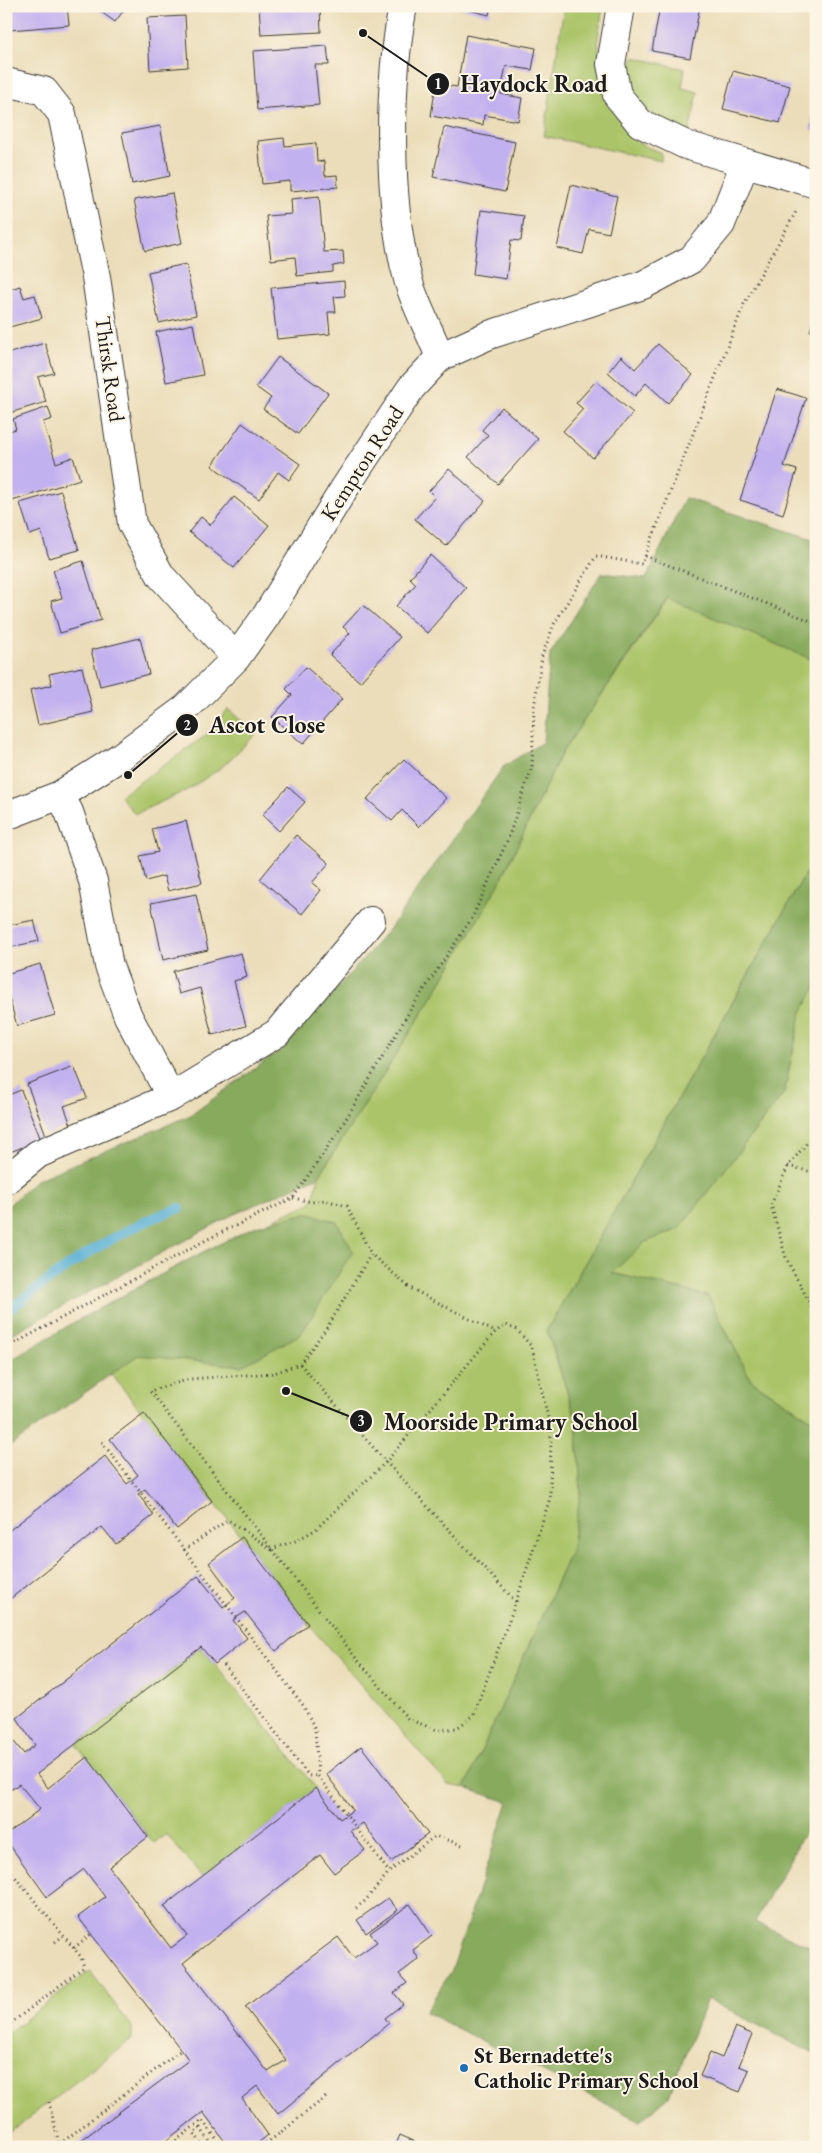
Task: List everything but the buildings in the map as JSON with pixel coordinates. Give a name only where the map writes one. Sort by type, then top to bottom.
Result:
[{"type":"street","points":[[403,6],[396,49],[394,128],[395,198],[399,242],[410,285],[440,357]]},
{"type":"street","points":[[621,6],[611,64],[617,95],[640,123],[686,145],[814,184]]},
{"type":"street","name":"Thirsk Road","points":[[6,82],[44,91],[62,114],[96,277],[132,524],[161,576],[236,658]]},
{"type":"street","name":"Kempton Road","points":[[6,816],[60,795],[120,757],[186,708],[236,658],[266,616],[344,489],[411,388],[440,357],[490,335],[643,285],[692,259],[721,224],[745,163]]},
{"type":"street","points":[[60,795],[69,812],[93,881],[109,966],[128,1016],[171,1097]]},
{"type":"street","points":[[6,1180],[38,1154],[171,1097],[276,1033],[371,922]]},
{"type":"path","points":[[6,1348],[208,1239],[294,1198],[340,1129],[411,1009],[472,918],[508,839],[532,767],[534,708],[542,656],[554,624],[596,556],[642,564],[744,304],[814,184]]},
{"type":"path","points":[[645,556],[816,623]]},
{"type":"path","points":[[816,1132],[788,1166],[771,1205],[786,1258],[816,1315]]},
{"type":"path","points":[[788,1166],[816,1173]]},
{"type":"path","points":[[294,1198],[312,1202],[325,1200],[347,1206],[370,1254],[410,1288],[495,1332]]},
{"type":"path","points":[[271,1549],[315,1530],[386,1462],[495,1332],[506,1325],[518,1330],[532,1347],[551,1431],[550,1498],[516,1602],[473,1716],[457,1728],[437,1730],[408,1718],[356,1658],[271,1549],[150,1391],[190,1379],[274,1373],[300,1364],[328,1326],[370,1254]]},
{"type":"path","points":[[300,1364],[386,1462],[516,1602]]},
{"type":"path","points":[[102,1442],[304,1704],[314,1729],[318,1776],[389,1872]]},
{"type":"path","points":[[184,1550],[228,1520],[271,1549]]},
{"type":"path","points":[[224,1665],[310,1776],[318,1776]]},
{"type":"path","points":[[356,1908],[365,1901],[389,1872],[435,1836],[462,1845]]},
{"type":"path","points":[[6,1866],[74,1948],[84,1966],[6,2027]]},
{"type":"path","points":[[74,1948],[91,1934]]},
{"type":"path","points":[[55,1942],[63,1936]]},
{"type":"path","points":[[49,2102],[59,2146],[181,2050]]},
{"type":"path","points":[[262,2147],[326,2097]]},
{"type":"path","points":[[168,2147],[202,2120],[223,2147]]},
{"type":"path","points":[[204,2147],[194,2133],[200,2128],[214,2147]]},
{"type":"green space","points":[[564,6],[603,6],[598,38],[603,90],[620,122],[640,144],[661,153],[661,161],[544,136]]},
{"type":"green space","points":[[634,57],[685,69],[682,88],[698,92],[689,133],[659,119],[641,105],[635,97],[630,87],[629,76]]},
{"type":"green space","points":[[685,498],[816,540],[816,661],[667,598],[561,754],[501,880],[430,1001],[319,1176],[230,1216],[6,1337],[6,1208],[36,1180],[191,1115],[287,1045],[391,927],[504,766],[543,742],[550,654],[602,573],[646,579]]},
{"type":"green space","points":[[668,598],[816,661],[816,855],[547,1330],[576,1419],[581,1491],[571,1551],[465,1788],[448,1785],[308,1624],[242,1537],[71,1324],[203,1252],[312,1202],[319,1176],[430,1001],[501,880],[561,754]]},
{"type":"green space","points":[[228,709],[256,734],[221,768],[187,790],[135,814],[120,796],[205,736]]},
{"type":"green space","points":[[816,855],[816,986],[801,1014],[784,1093],[679,1229],[645,1242],[612,1273],[708,1296],[751,1380],[816,1423],[816,1812],[755,1922],[816,1949],[816,2055],[707,1999],[669,2096],[640,2121],[425,2012],[452,1970],[508,1802],[465,1788],[571,1551],[581,1491],[576,1419],[547,1330]]},
{"type":"green space","points":[[816,986],[816,1423],[751,1380],[708,1296],[611,1273],[645,1242],[679,1229],[784,1093],[801,1014]]},
{"type":"green space","points":[[306,1213],[337,1222],[353,1251],[301,1334],[242,1366],[138,1355],[6,1449],[6,1363],[71,1324],[203,1252],[256,1226]]},
{"type":"green space","points":[[201,1647],[316,1788],[202,1877],[166,1834],[154,1843],[76,1745]]},
{"type":"green space","points":[[90,1971],[132,2027],[132,2039],[6,2135],[6,2034]]},
{"type":"waterway","points":[[6,1312],[89,1252],[134,1227],[180,1208]]},
{"type":"place","name":"Haydock Road","points":[[363,33]]},
{"type":"place","name":"Ascot Close","points":[[128,775]]},
{"type":"place","name":"Moorside Primary School","points":[[286,1391]]},
{"type":"place","name":"St Bernadette's Catholic Primary School","points":[[464,2068]]}]
